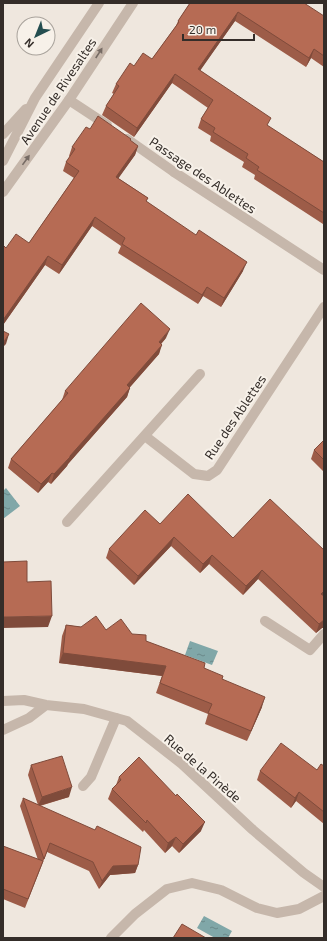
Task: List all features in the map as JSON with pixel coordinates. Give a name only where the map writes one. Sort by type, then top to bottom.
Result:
[{"type":"street","name":"Avenue de Rivesaltes","points":[[3,161],[35,98],[99,3]]},
{"type":"street","name":"Avenue de Rivesaltes","points":[[3,192],[69,100],[132,3]]},
{"type":"street","name":"Avenue de Rivesaltes","points":[[3,134],[35,98]]},
{"type":"street","name":"Passage des Ablettes","points":[[69,100],[174,172],[324,270]]},
{"type":"street","name":"Rue des Ablettes","points":[[145,436],[194,474],[208,476],[217,470],[324,307]]},
{"type":"street","points":[[67,522],[200,374]]},
{"type":"street","points":[[266,621],[310,650],[324,634]]},
{"type":"street","name":"Rue de la Pinède","points":[[3,701],[24,700],[46,705],[84,709],[127,721],[182,764],[253,830],[304,873],[324,887]]},
{"type":"street","points":[[3,730],[29,718],[46,705]]},
{"type":"street","points":[[83,786],[91,777],[116,718]]},
{"type":"street","points":[[111,938],[135,914],[167,889],[192,884],[221,890],[257,908],[277,913],[299,909],[324,896]]},
{"type":"water","points":[[6,488],[20,506],[3,519],[3,491]]},
{"type":"water","points":[[190,641],[218,651],[212,665],[185,655]]},
{"type":"water","points":[[204,916],[232,931],[228,938],[215,938],[197,928]]},
{"type":"building","points":[[190,3],[304,3],[324,16],[324,56],[314,49],[309,58],[238,12],[198,69],[271,118],[267,125],[324,162],[324,213],[257,170],[259,167],[246,158],[248,154],[213,132],[215,128],[201,119],[213,100],[175,74],[137,128],[106,106],[119,86],[116,84],[130,63],[134,66],[143,53],[152,59],[179,22],[178,21]]},
{"type":"building","points":[[98,116],[131,139],[130,140],[138,146],[116,177],[148,198],[146,201],[196,235],[199,230],[247,262],[224,298],[207,287],[202,295],[122,244],[125,238],[95,217],[62,265],[48,256],[3,320],[3,245],[6,248],[16,234],[29,243],[79,171],[66,162],[75,149],[72,147],[86,127],[90,129]]},
{"type":"building","points":[[141,303],[170,329],[159,342],[162,345],[127,385],[130,388],[70,457],[54,474],[52,473],[41,484],[11,459],[68,393],[65,391]]},
{"type":"building","points":[[3,331],[9,334],[3,343]]},
{"type":"building","points":[[324,440],[324,460],[314,450]]},
{"type":"building","points":[[188,494],[233,538],[270,499],[324,550],[324,591],[321,594],[324,596],[324,620],[319,624],[262,570],[246,586],[212,555],[203,564],[174,537],[138,576],[109,549],[145,510],[160,524]]},
{"type":"building","points":[[27,561],[27,582],[51,581],[52,616],[3,617],[3,562]]},
{"type":"building","points":[[96,616],[106,630],[121,619],[132,634],[146,635],[146,641],[205,663],[204,668],[223,676],[222,679],[265,697],[251,731],[208,713],[212,704],[160,683],[166,666],[63,653],[66,625],[81,627]]},
{"type":"building","points":[[281,743],[317,770],[321,764],[324,766],[324,812],[299,792],[295,798],[260,771]]},
{"type":"building","points":[[62,756],[72,787],[42,797],[31,765]]},
{"type":"building","points":[[139,757],[176,796],[177,794],[205,822],[183,844],[176,837],[168,843],[147,820],[146,823],[112,789],[121,780],[119,777]]},
{"type":"building","points":[[23,798],[95,830],[97,826],[141,847],[138,865],[113,866],[102,881],[93,862],[50,843],[44,859]]},
{"type":"building","points":[[3,846],[43,861],[28,899],[3,889]]},
{"type":"building","points":[[182,924],[206,938],[173,938]]}]
